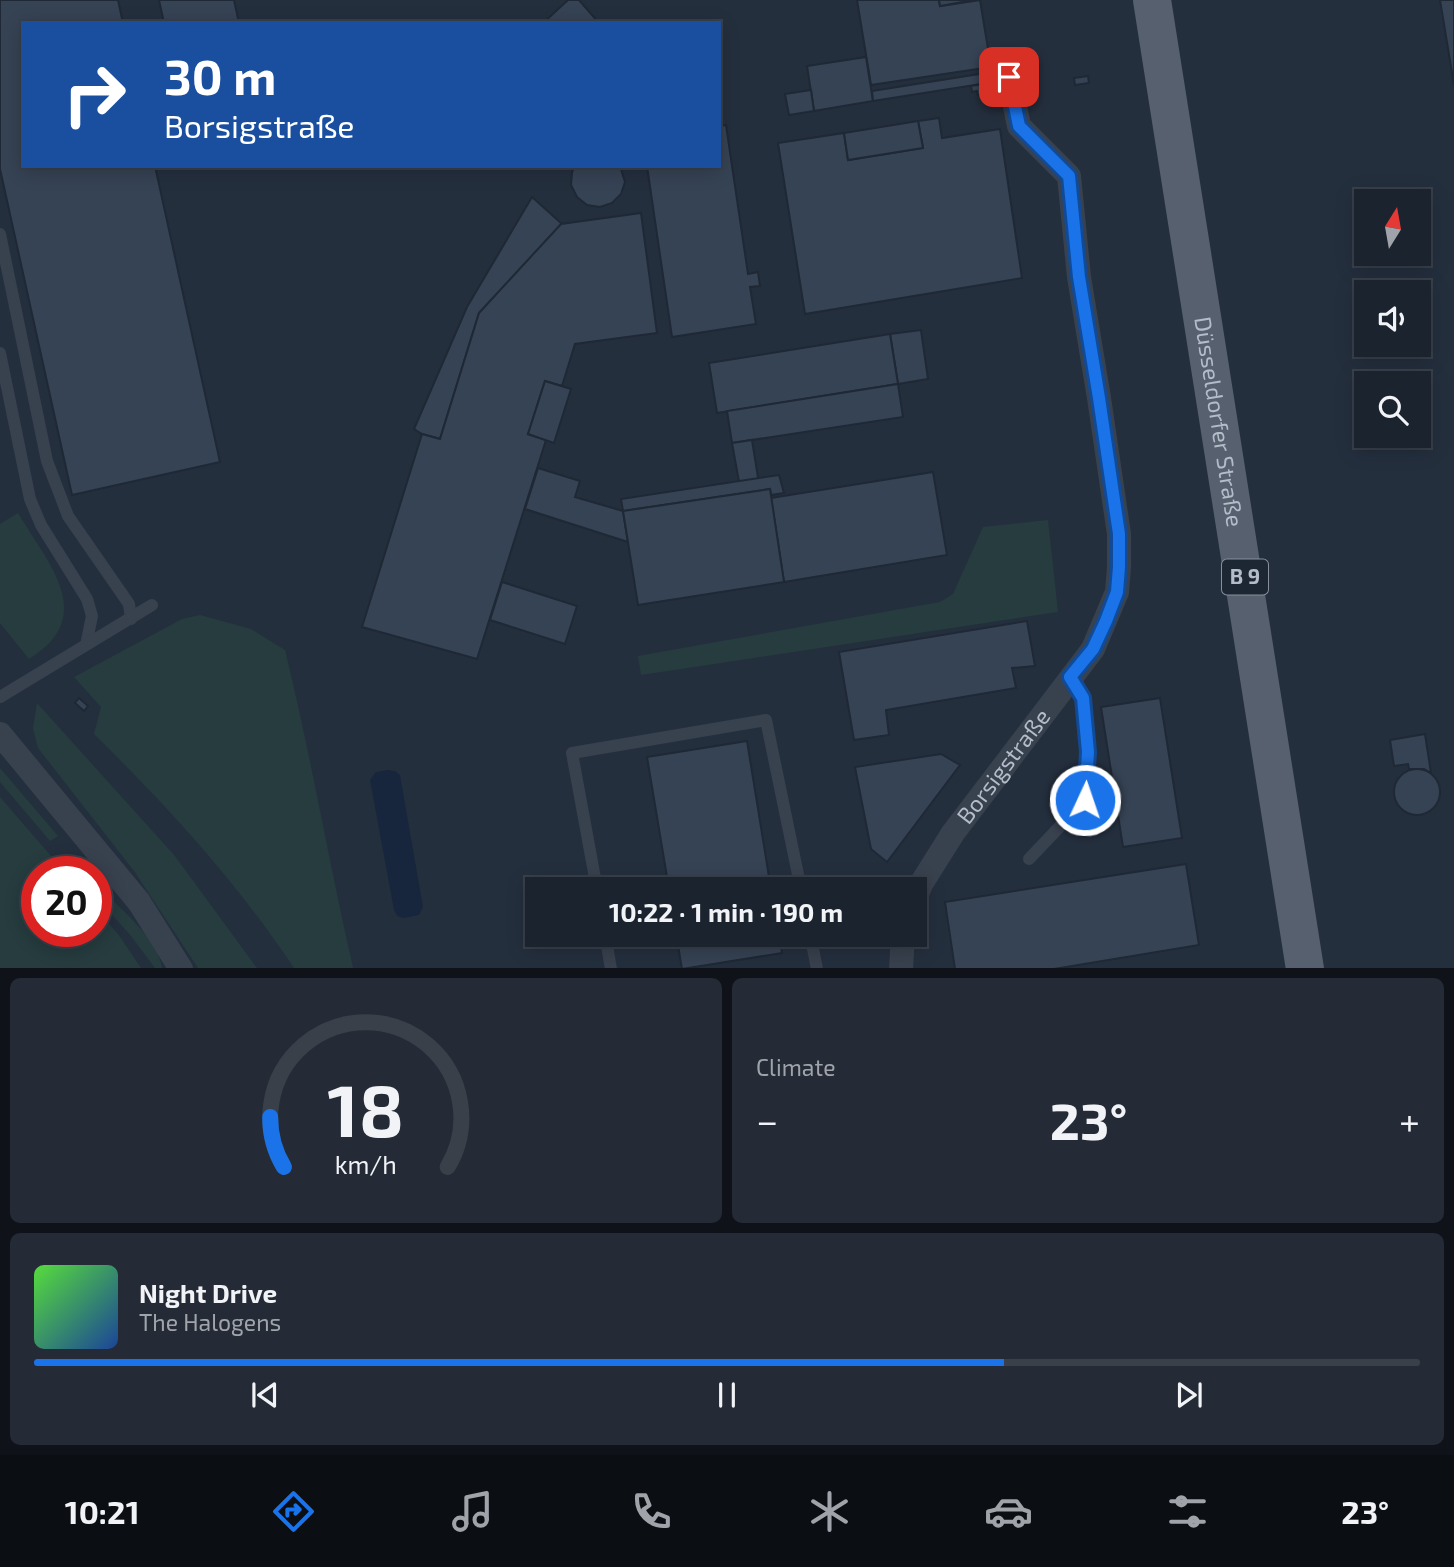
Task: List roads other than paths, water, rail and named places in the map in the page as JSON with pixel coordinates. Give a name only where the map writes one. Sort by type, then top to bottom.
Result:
[{"type":"main road","name":"Düsseldorfer Straße","points":[[1152,0],[1305,968]]},
{"type":"street","name":"Borsigstraße","points":[[925,877],[953,833],[1093,649],[1117,592],[1119,534],[1079,277],[1069,176],[1019,126],[1009,77]]},
{"type":"street","points":[[0,734],[139,902],[181,968]]},
{"type":"street","points":[[901,968],[902,947]]},
{"type":"lane","points":[[0,234],[47,461],[68,516],[129,604],[131,620]]},
{"type":"lane","points":[[0,353],[30,499],[41,525],[87,599],[92,616],[86,645]]},
{"type":"lane","points":[[0,697],[152,605]]},
{"type":"lane","points":[[1029,859],[1085,800],[1088,752],[1083,698],[1070,677]]},
{"type":"lane","points":[[595,877],[572,753],[766,720],[799,877]]},
{"type":"lane","points":[[607,947],[611,968]]},
{"type":"lane","points":[[813,947],[817,968]]},
{"type":"water","points":[[388,770],[400,775],[423,907],[419,915],[404,918],[397,916],[394,910],[370,780],[376,772]]}]
